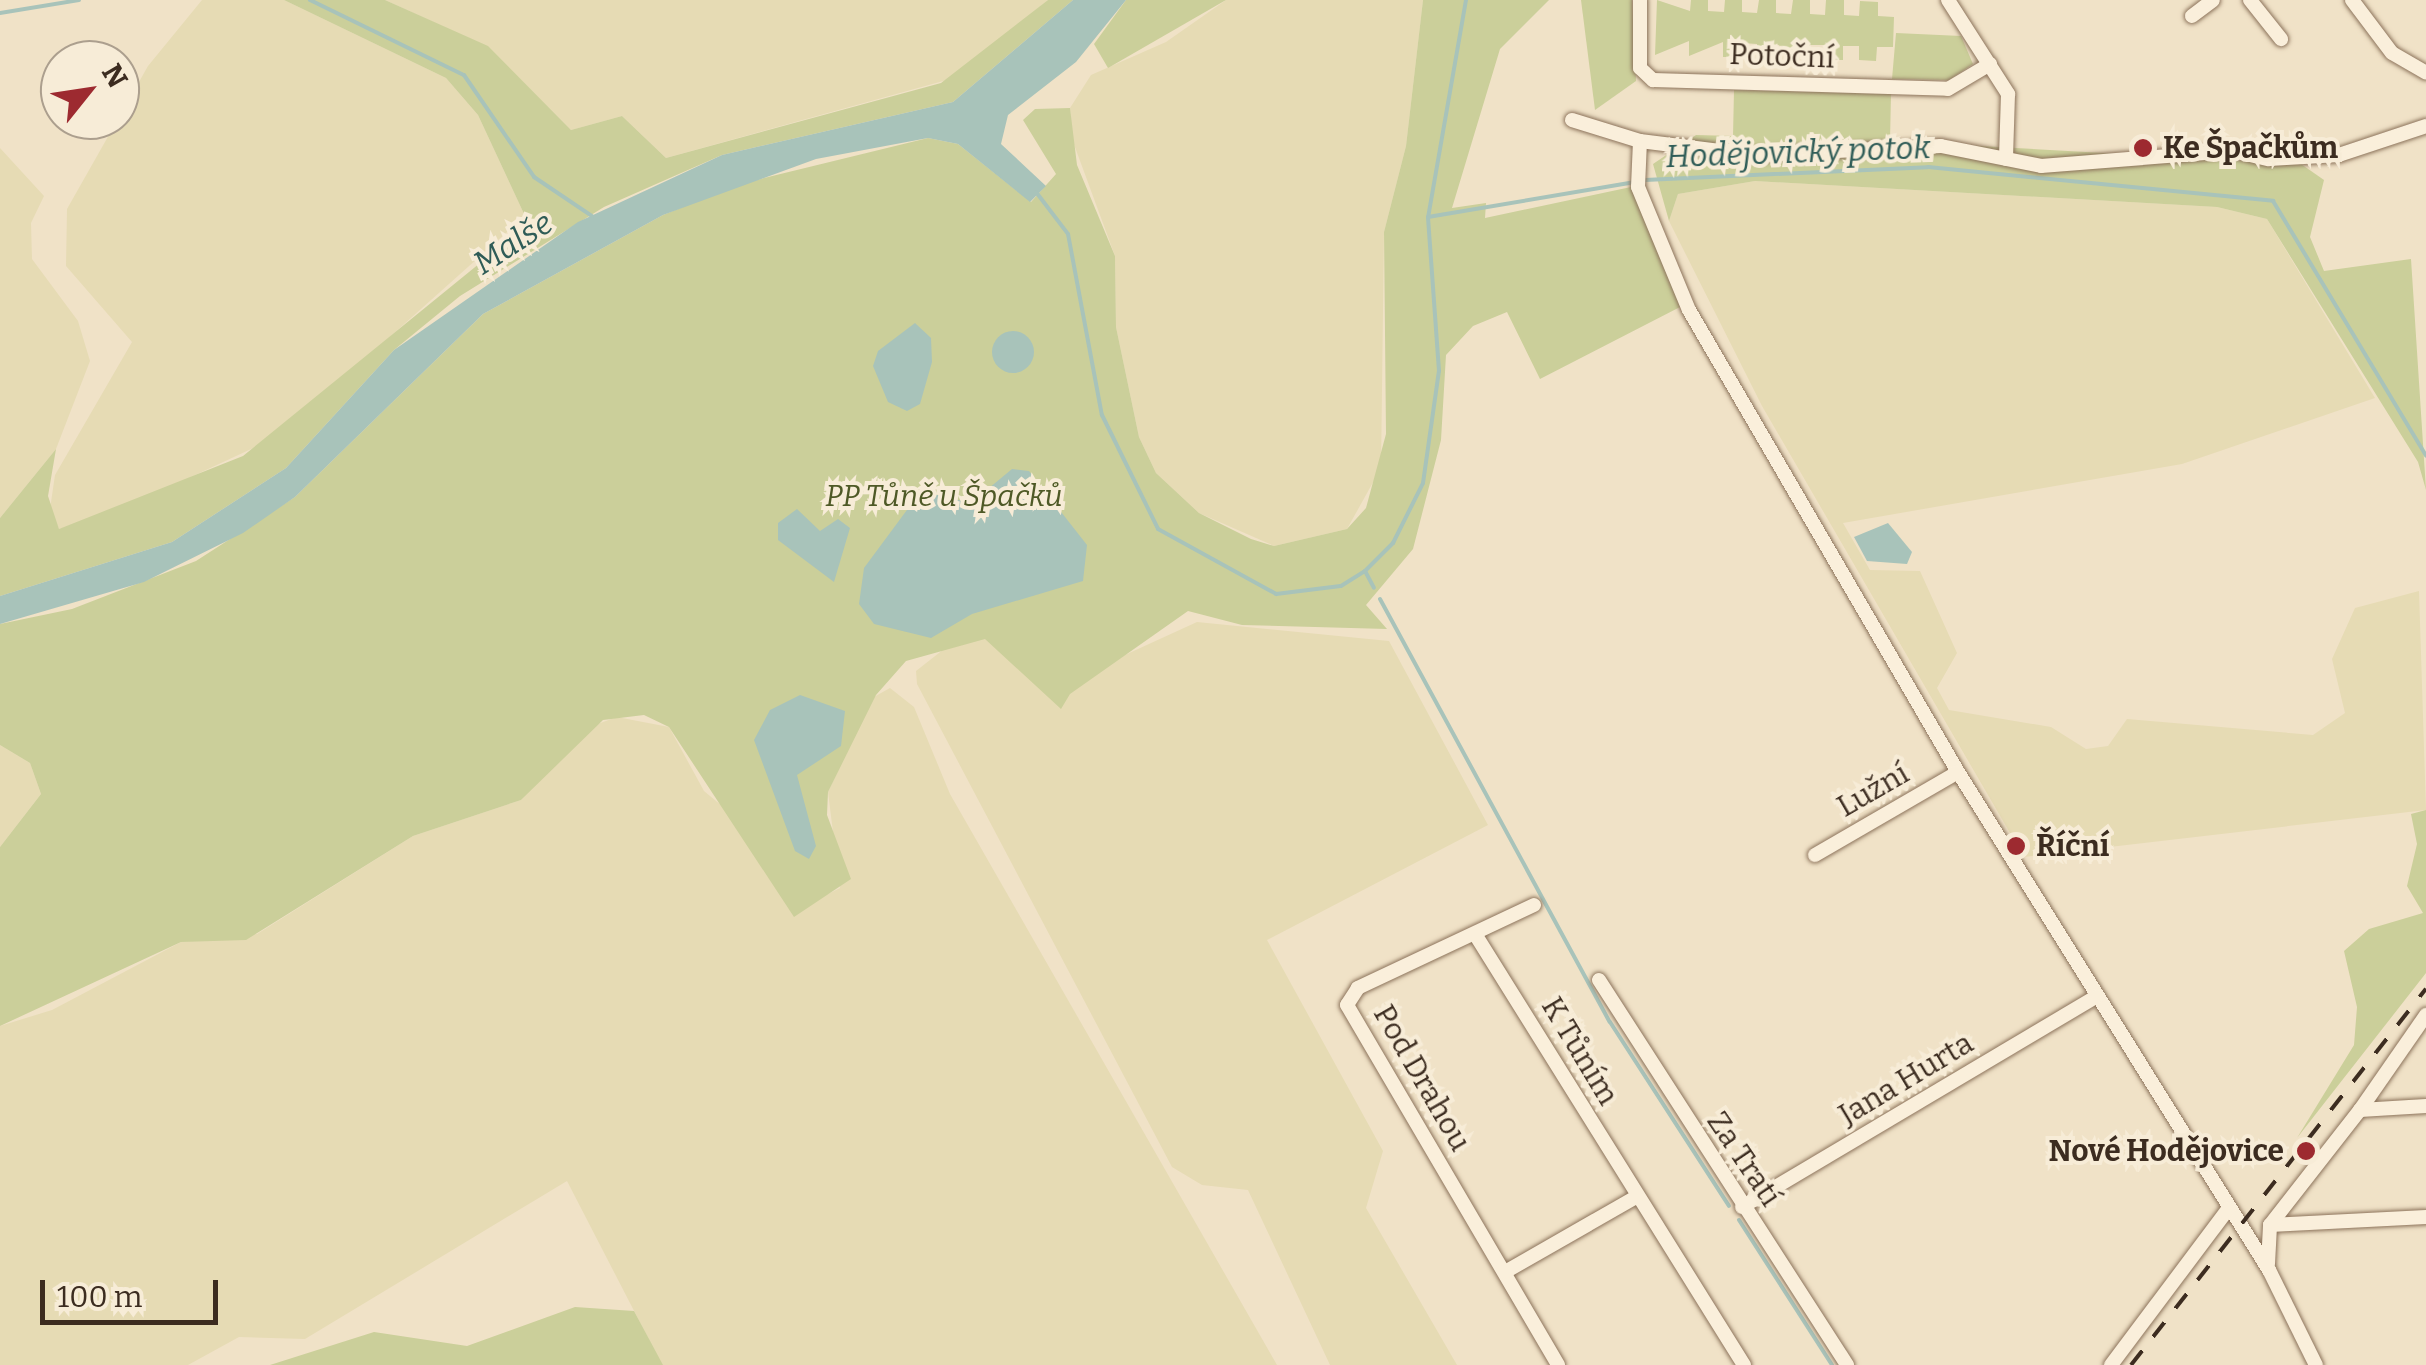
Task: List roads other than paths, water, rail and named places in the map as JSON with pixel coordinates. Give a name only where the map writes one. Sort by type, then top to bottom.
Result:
[{"type":"street","name":"Potoční","points":[[1640,0],[1640,68],[1652,80],[1948,88],[1990,64]]},
{"type":"street","points":[[1948,0],[2008,94],[2006,159]]},
{"type":"street","points":[[2192,16],[2213,0]]},
{"type":"street","points":[[2250,0],[2281,39]]},
{"type":"street","points":[[2352,0],[2392,52],[2426,73]]},
{"type":"street","points":[[1572,120],[1640,141],[1752,155],[1941,146],[2041,166],[2233,151],[2268,160],[2339,154],[2426,126]]},
{"type":"street","points":[[1640,141],[1638,187],[1688,310],[1958,772],[2269,1270],[2316,1365]]},
{"type":"street","name":"Lužní","points":[[1815,856],[1958,772]]},
{"type":"street","name":"Pod Drahou","points":[[1534,905],[1358,988],[1347,1004],[1558,1365]]},
{"type":"street","name":"K Tůním","points":[[1475,934],[1744,1365]]},
{"type":"street","name":"Za Tratí","points":[[1599,980],[1742,1207],[1848,1365]]},
{"type":"street","name":"Jana Hurta","points":[[1742,1207],[2096,998]]},
{"type":"street","points":[[2269,1270],[2270,1225],[2360,1110],[2426,1015]]},
{"type":"street","points":[[2360,1110],[2426,1106]]},
{"type":"street","points":[[1504,1272],[1636,1197]]},
{"type":"street","points":[[2111,1365],[2228,1209]]},
{"type":"street","points":[[2270,1225],[2426,1216]]},
{"type":"water","points":[[1073,0],[1126,0],[1076,62],[1008,115],[1001,144],[1046,186],[1030,202],[958,144],[928,138],[816,159],[663,215],[483,314],[295,497],[243,533],[144,582],[0,624],[0,596],[172,542],[286,468],[394,350],[578,222],[722,155],[953,102]]},
{"type":"water","points":[[915,323],[931,338],[932,362],[920,404],[907,411],[888,402],[873,366],[878,351]]},
{"type":"water","points":[[1013,331],[1028,337],[1034,352],[1028,367],[1013,373],[998,367],[992,352],[998,337]]},
{"type":"water","points":[[1012,469],[1029,471],[1087,545],[1083,581],[972,614],[931,638],[874,624],[859,604],[864,568],[921,491],[971,503]]},
{"type":"water","points":[[797,509],[820,531],[838,519],[850,528],[834,582],[778,540],[778,523]]},
{"type":"water","points":[[1888,523],[1912,552],[1907,564],[1867,561],[1854,537]]},
{"type":"water","points":[[800,695],[845,711],[841,746],[797,775],[816,846],[809,859],[795,851],[754,740],[770,710]]},
{"type":"waterway","points":[[0,13],[79,0]]},
{"type":"waterway","points":[[310,0],[464,75],[534,177],[592,216]]},
{"type":"waterway","name":"Hodějovický potok","points":[[1466,0],[1428,217],[1635,182]]},
{"type":"waterway","name":"Hodějovický potok","points":[[1645,180],[1928,167],[2273,201],[2426,456]]},
{"type":"waterway","points":[[1036,192],[1068,234],[1102,415],[1158,529],[1276,594],[1341,586],[1365,571],[1393,543],[1423,483],[1439,371],[1428,217]]},
{"type":"waterway","points":[[1365,571],[1374,588]]},
{"type":"waterway","points":[[1380,599],[1610,1022],[1729,1206]]},
{"type":"waterway","points":[[1739,1220],[1832,1365]]},
{"type":"railway","points":[[2131,1365],[2426,989]]},
{"type":"place","name":"Ke Špačkům","points":[[2143,148]]},
{"type":"place","name":"Říční","points":[[2016,846]]},
{"type":"place","name":"Nové Hodějovice","points":[[2306,1151]]},
{"type":"water label","name":"Malše","points":[[513,243]]},
{"type":"park label","name":"PP Tůně u Špačků","points":[[944,496]]}]
